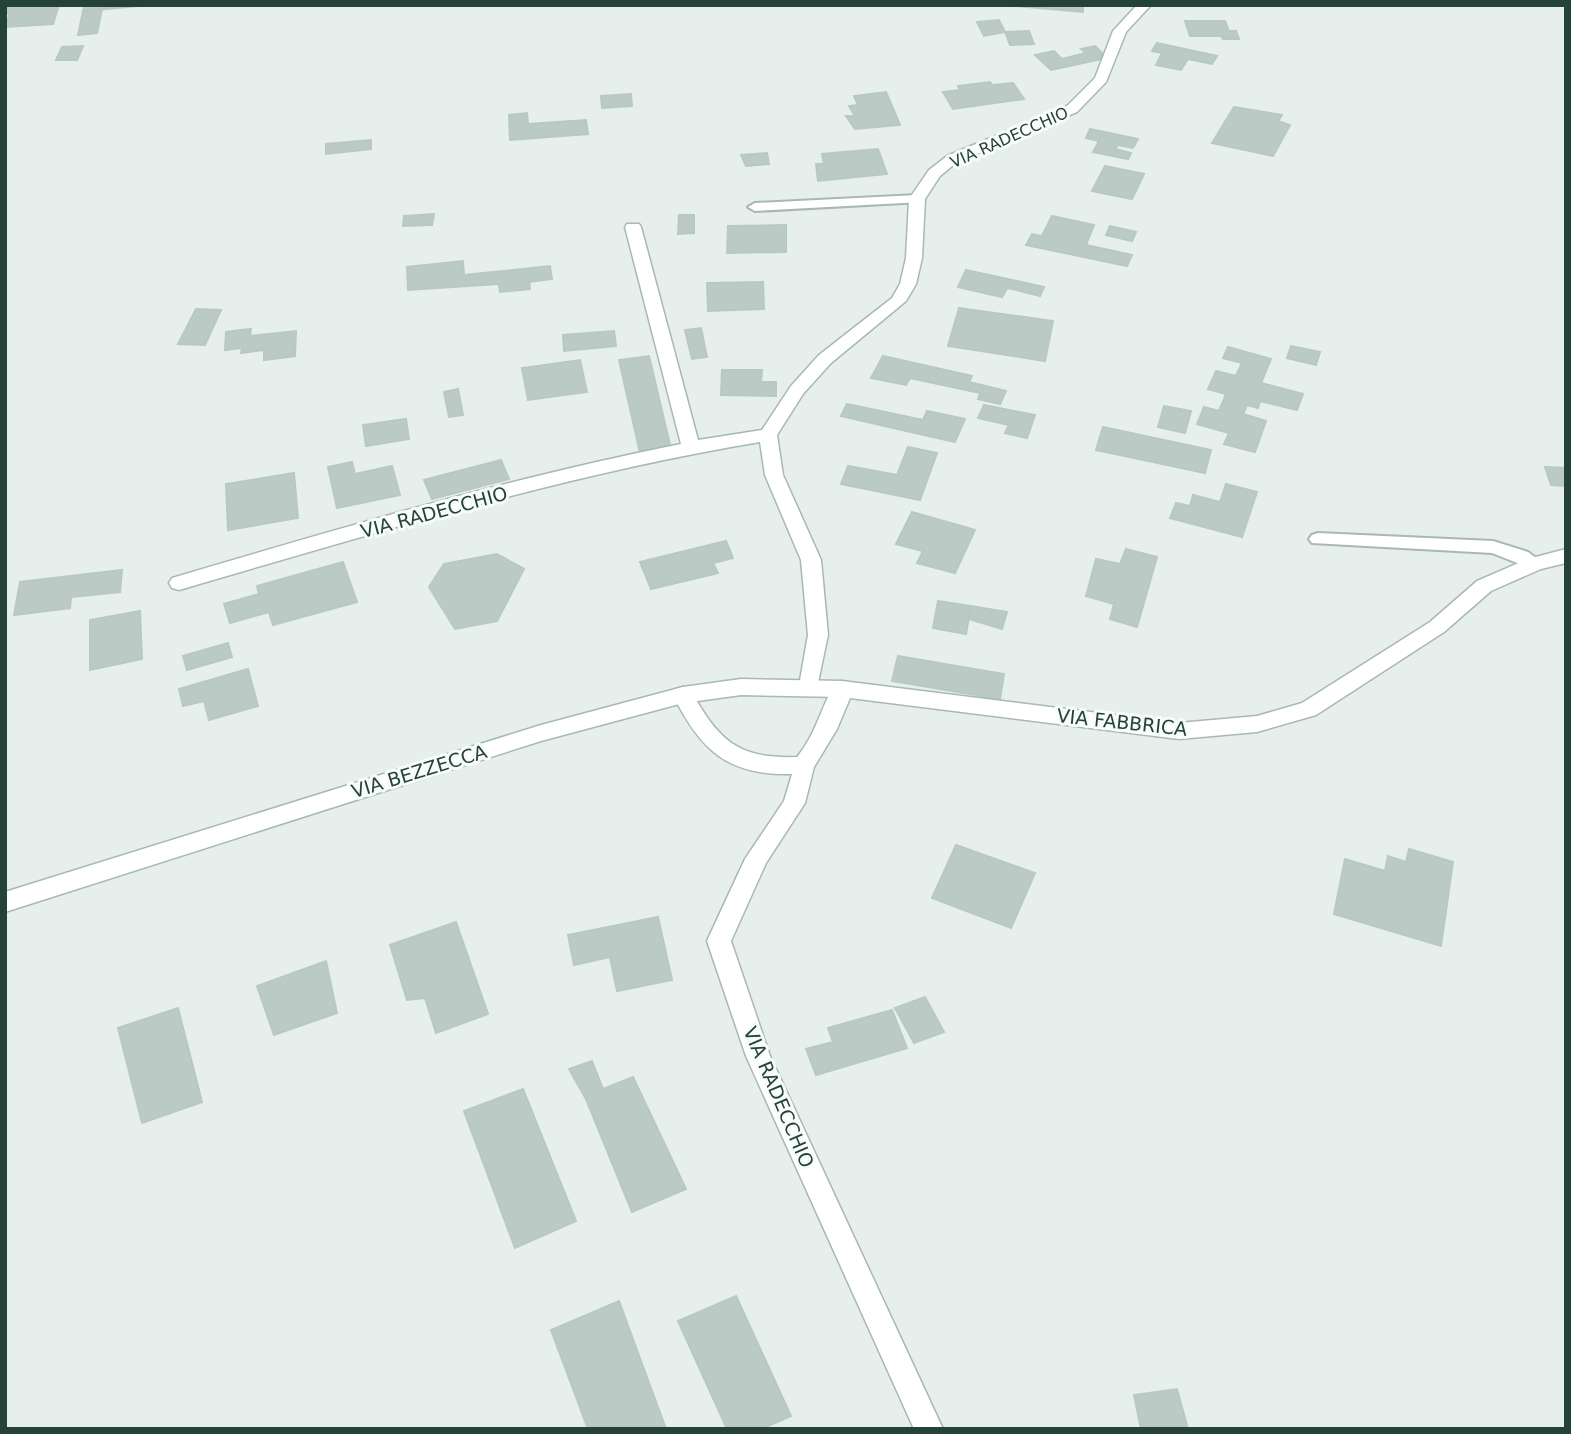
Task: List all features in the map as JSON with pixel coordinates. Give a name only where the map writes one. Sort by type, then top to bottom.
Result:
[{"type":"street","name":"VIA RADECCHIO","points":[[917,199],[934,173],[952,159],[1072,109],[1101,79],[1120,32],[1145,5]]},
{"type":"street","points":[[809,687],[818,635],[811,560],[774,475],[768,435],[797,390],[825,359],[898,301],[908,285],[914,258],[917,199]]},
{"type":"street","points":[[633,228],[691,446]]},
{"type":"street","name":"VIA RADECCHIO","points":[[179,583],[486,496],[691,446],[768,435]]},
{"type":"street","name":"VIA FABBRICA","points":[[842,689],[1179,731],[1257,724],[1309,709],[1437,627],[1484,586],[1535,564],[1566,556]]},
{"type":"street","name":"VIA BEZZECCA","points":[[5,902],[541,733],[682,695],[741,687],[842,689]]},
{"type":"street","name":"VIA RADECCHIO","points":[[842,689],[819,747],[803,765],[799,799],[757,857],[719,941],[758,1056],[929,1429]]},
{"type":"street","points":[[682,695],[696,723],[726,754],[776,767],[803,765]]},
{"type":"lane","points":[[755,207],[917,199]]},
{"type":"lane","points":[[1318,539],[1493,547],[1522,556],[1535,564]]},
{"type":"building","points":[[5,5],[59,5],[53,24],[5,27],[10,13],[5,14]]},
{"type":"building","points":[[85,5],[149,5],[83,11]]},
{"type":"building","points":[[1015,5],[1083,5],[1083,12],[1015,6]]},
{"type":"building","points":[[102,9],[97,33],[78,35],[83,11]]},
{"type":"building","points":[[999,20],[1005,32],[984,36],[977,22]]},
{"type":"building","points":[[1185,21],[1225,21],[1229,31],[1236,31],[1239,39],[1190,36]]},
{"type":"building","points":[[1029,31],[1034,44],[1010,45],[1005,32]]},
{"type":"building","points":[[1157,43],[1217,56],[1212,64],[1188,59],[1181,70],[1156,65],[1162,53],[1152,51]]},
{"type":"building","points":[[83,46],[77,60],[56,60],[62,47]]},
{"type":"building","points":[[1095,46],[1107,58],[1051,70],[1035,55],[1054,51],[1062,59],[1086,53],[1081,49]]},
{"type":"building","points":[[990,82],[992,85],[1013,83],[1024,99],[953,109],[943,92],[960,90],[958,86]]},
{"type":"building","points":[[886,92],[900,125],[855,129],[846,116],[855,116],[849,106],[858,105],[854,96]]},
{"type":"building","points":[[631,94],[632,106],[602,108],[601,96]]},
{"type":"building","points":[[1234,107],[1282,115],[1278,121],[1290,125],[1273,156],[1212,143]]},
{"type":"building","points":[[527,113],[528,124],[586,120],[588,134],[510,140],[509,115]]},
{"type":"building","points":[[1090,129],[1138,139],[1133,148],[1118,145],[1115,149],[1131,153],[1128,159],[1093,152],[1099,141],[1086,138]]},
{"type":"building","points":[[371,140],[371,149],[326,154],[326,144]]},
{"type":"building","points":[[878,149],[887,174],[818,181],[816,164],[824,164],[822,154]]},
{"type":"building","points":[[767,153],[769,164],[746,166],[741,155]]},
{"type":"building","points":[[1105,166],[1144,174],[1132,199],[1092,191]]},
{"type":"building","points":[[434,214],[432,225],[403,226],[404,216]]},
{"type":"building","points":[[679,215],[694,215],[694,233],[678,234]]},
{"type":"building","points":[[1052,216],[1094,225],[1086,245],[1132,255],[1127,266],[1026,245],[1032,234],[1042,236]]},
{"type":"building","points":[[786,225],[786,252],[727,253],[728,226]]},
{"type":"building","points":[[1110,226],[1136,232],[1132,241],[1106,235]]},
{"type":"building","points":[[463,261],[464,275],[550,266],[552,279],[529,282],[530,289],[500,292],[499,284],[408,290],[407,267]]},
{"type":"building","points":[[966,270],[1012,280],[1002,297],[958,287]]},
{"type":"building","points":[[1012,280],[1044,287],[1040,296],[1008,288]]},
{"type":"building","points":[[763,282],[764,309],[708,311],[707,283]]},
{"type":"building","points":[[959,308],[1053,321],[1045,361],[948,346]]},
{"type":"building","points":[[196,309],[221,310],[205,345],[178,344]]},
{"type":"building","points":[[701,328],[707,357],[692,359],[685,330]]},
{"type":"building","points":[[251,329],[250,336],[296,331],[295,356],[264,360],[264,350],[241,353],[242,348],[225,350],[226,332]]},
{"type":"building","points":[[614,331],[616,346],[564,351],[563,335]]},
{"type":"building","points":[[1291,346],[1320,352],[1316,365],[1287,358]]},
{"type":"building","points":[[1228,347],[1271,359],[1261,383],[1303,394],[1297,410],[1260,401],[1258,408],[1247,405],[1243,414],[1266,421],[1255,452],[1224,444],[1229,433],[1197,424],[1204,407],[1219,411],[1226,394],[1208,389],[1216,371],[1236,376],[1242,363],[1223,358]]},
{"type":"building","points":[[649,356],[671,449],[640,453],[619,360]]},
{"type":"building","points":[[883,356],[972,376],[969,382],[1006,391],[1000,404],[978,399],[980,393],[910,378],[906,385],[871,378]]},
{"type":"building","points":[[580,360],[587,392],[528,400],[522,368]]},
{"type":"building","points":[[722,370],[762,370],[761,382],[776,382],[776,396],[721,395]]},
{"type":"building","points":[[458,389],[463,415],[449,417],[444,392]]},
{"type":"building","points":[[847,404],[923,420],[927,411],[965,419],[955,442],[841,416]]},
{"type":"building","points":[[984,405],[1035,415],[1027,438],[1005,433],[1009,425],[978,418]]},
{"type":"building","points":[[1164,406],[1191,411],[1185,433],[1158,427]]},
{"type":"building","points":[[406,419],[409,439],[366,446],[363,425]]},
{"type":"building","points":[[1103,427],[1211,450],[1205,473],[1096,450]]},
{"type":"building","points":[[908,447],[937,453],[920,500],[841,484],[848,466],[897,475]]},
{"type":"building","points":[[501,460],[509,479],[432,499],[424,480]]},
{"type":"building","points":[[352,462],[355,474],[392,466],[400,495],[337,508],[328,467]]},
{"type":"building","points":[[1545,467],[1566,468],[1566,486],[1551,485]]},
{"type":"building","points":[[294,473],[298,518],[228,530],[226,484]]},
{"type":"building","points":[[1226,484],[1257,492],[1242,537],[1170,518],[1176,503],[1190,506],[1193,495],[1220,502]]},
{"type":"building","points":[[912,512],[975,530],[955,573],[917,563],[923,551],[896,544]]},
{"type":"building","points":[[726,541],[733,558],[713,563],[718,573],[651,589],[640,562]]},
{"type":"building","points":[[1126,549],[1157,557],[1137,627],[1110,619],[1114,604],[1086,596],[1096,559],[1120,564]]},
{"type":"building","points":[[497,554],[524,569],[497,621],[455,629],[429,587],[444,564]]},
{"type":"building","points":[[343,562],[357,602],[273,625],[269,612],[230,623],[224,604],[259,594],[257,586]]},
{"type":"building","points":[[122,570],[120,592],[71,597],[70,608],[14,615],[20,582]]},
{"type":"building","points":[[938,601],[971,606],[966,634],[933,628]]},
{"type":"building","points":[[971,606],[1007,612],[1002,629],[969,619]]},
{"type":"building","points":[[140,611],[142,659],[90,670],[90,620]]},
{"type":"building","points":[[228,643],[232,657],[187,670],[183,656]]},
{"type":"building","points":[[898,656],[1004,674],[1000,699],[892,681]]},
{"type":"building","points":[[248,669],[258,706],[209,720],[204,701],[183,706],[179,689]]},
{"type":"building","points":[[956,845],[1035,873],[1011,928],[932,898]]},
{"type":"building","points":[[1409,849],[1453,862],[1441,946],[1334,914],[1345,859],[1385,871],[1388,856],[1406,862]]},
{"type":"building","points":[[658,917],[672,980],[617,991],[610,957],[574,965],[568,935]]},
{"type":"building","points":[[456,922],[488,1014],[436,1033],[425,998],[407,1000],[390,945]]},
{"type":"building","points":[[326,961],[337,1013],[274,1035],[257,986]]},
{"type":"building","points":[[925,997],[944,1032],[914,1043],[895,1008]]},
{"type":"building","points":[[178,1008],[202,1102],[142,1123],[118,1028]]},
{"type":"building","points":[[892,1010],[907,1048],[816,1075],[806,1049],[833,1042],[828,1028]]},
{"type":"building","points":[[592,1061],[603,1089],[633,1077],[686,1189],[632,1212],[586,1099],[569,1069]]},
{"type":"building","points":[[523,1089],[576,1221],[515,1248],[464,1111]]},
{"type":"building","points":[[736,1296],[791,1416],[761,1429],[727,1429],[678,1321]]},
{"type":"building","points":[[619,1301],[666,1429],[588,1429],[551,1330]]},
{"type":"building","points":[[1177,1389],[1188,1429],[1141,1429],[1134,1395]]}]
